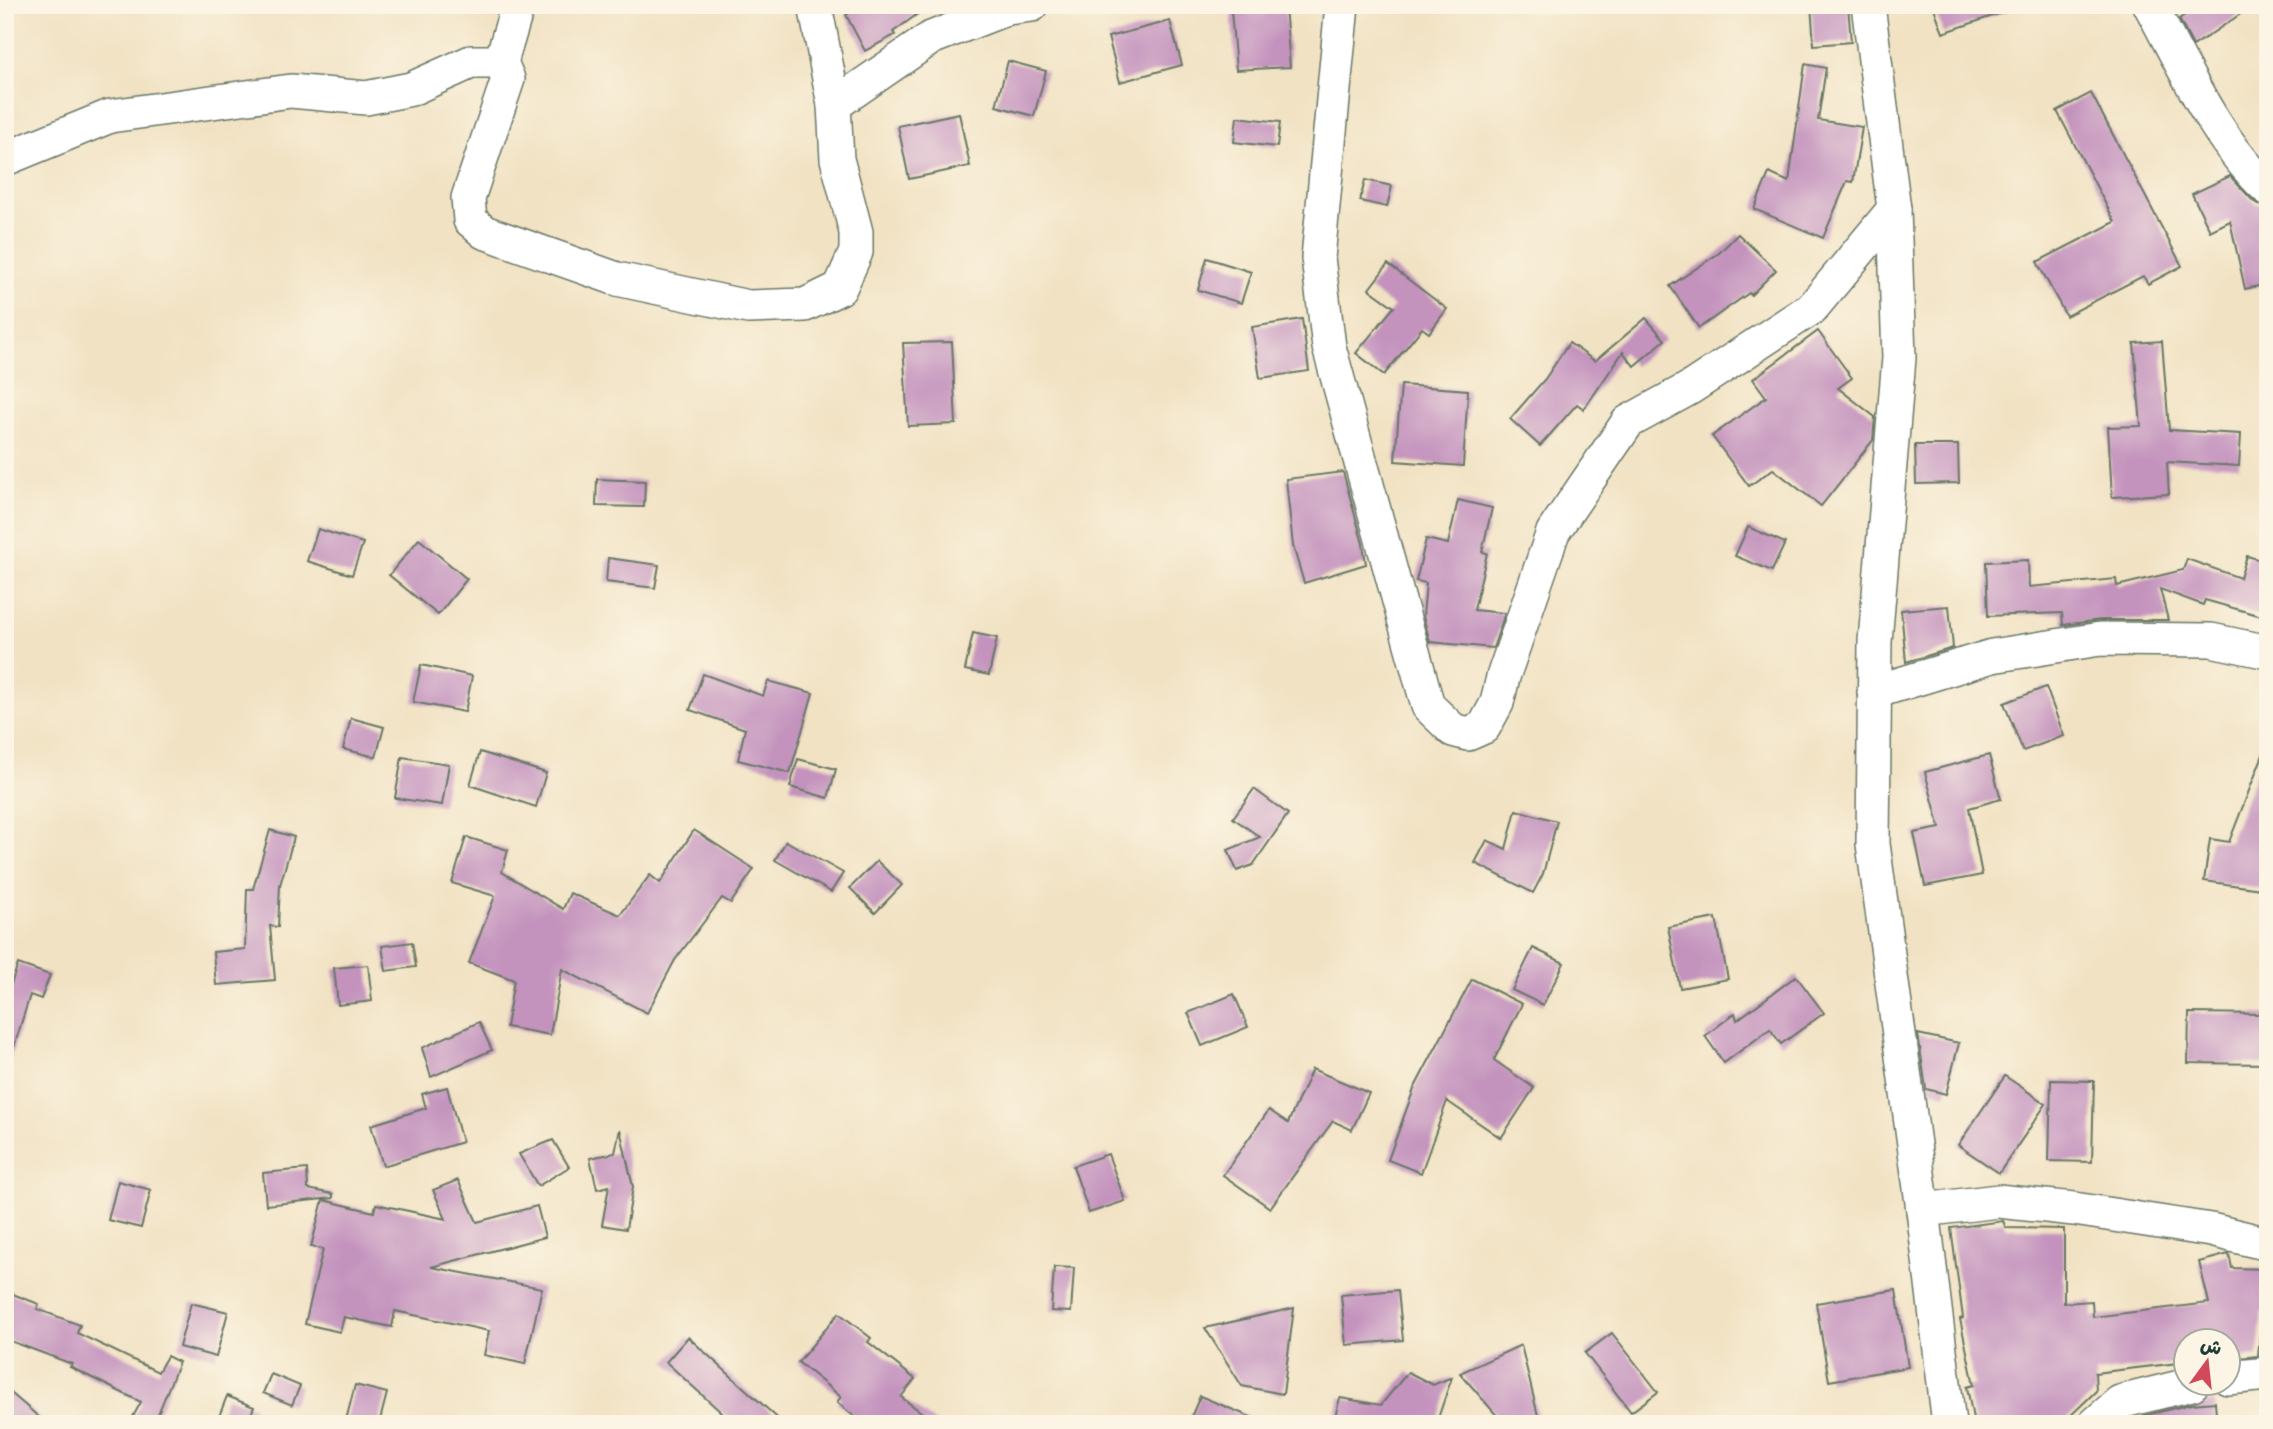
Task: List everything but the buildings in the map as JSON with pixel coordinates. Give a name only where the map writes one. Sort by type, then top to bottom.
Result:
[{"type":"street","points":[[518,5],[501,62],[508,79],[468,198],[470,220],[484,232],[617,279],[748,307],[804,305],[840,288],[856,251],[856,232],[837,159],[834,104],[815,5]]},
{"type":"street","points":[[834,104],[930,38],[1008,8],[1032,5]]},
{"type":"street","points":[[1342,5],[1318,258],[1329,347],[1428,706],[1452,730],[1468,734],[1484,727],[1497,703],[1503,677],[1553,532],[1628,422],[1690,388],[1812,308],[1894,209]]},
{"type":"street","points":[[1868,5],[1894,209],[1899,358],[1875,641],[1873,844],[1949,1424]]},
{"type":"street","points":[[2150,5],[2222,134],[2253,176],[2268,189]]},
{"type":"street","points":[[5,159],[110,116],[291,91],[366,98],[411,89],[471,62],[501,62]]},
{"type":"street","points":[[1874,692],[1992,656],[2101,639],[2211,640],[2268,652]]},
{"type":"street","points":[[1923,1210],[1998,1201],[2074,1209],[2211,1230],[2268,1244]]},
{"type":"street","points":[[2242,1376],[2268,1374]]},
{"type":"street","points":[[2095,1424],[2120,1402],[2172,1389]]}]
